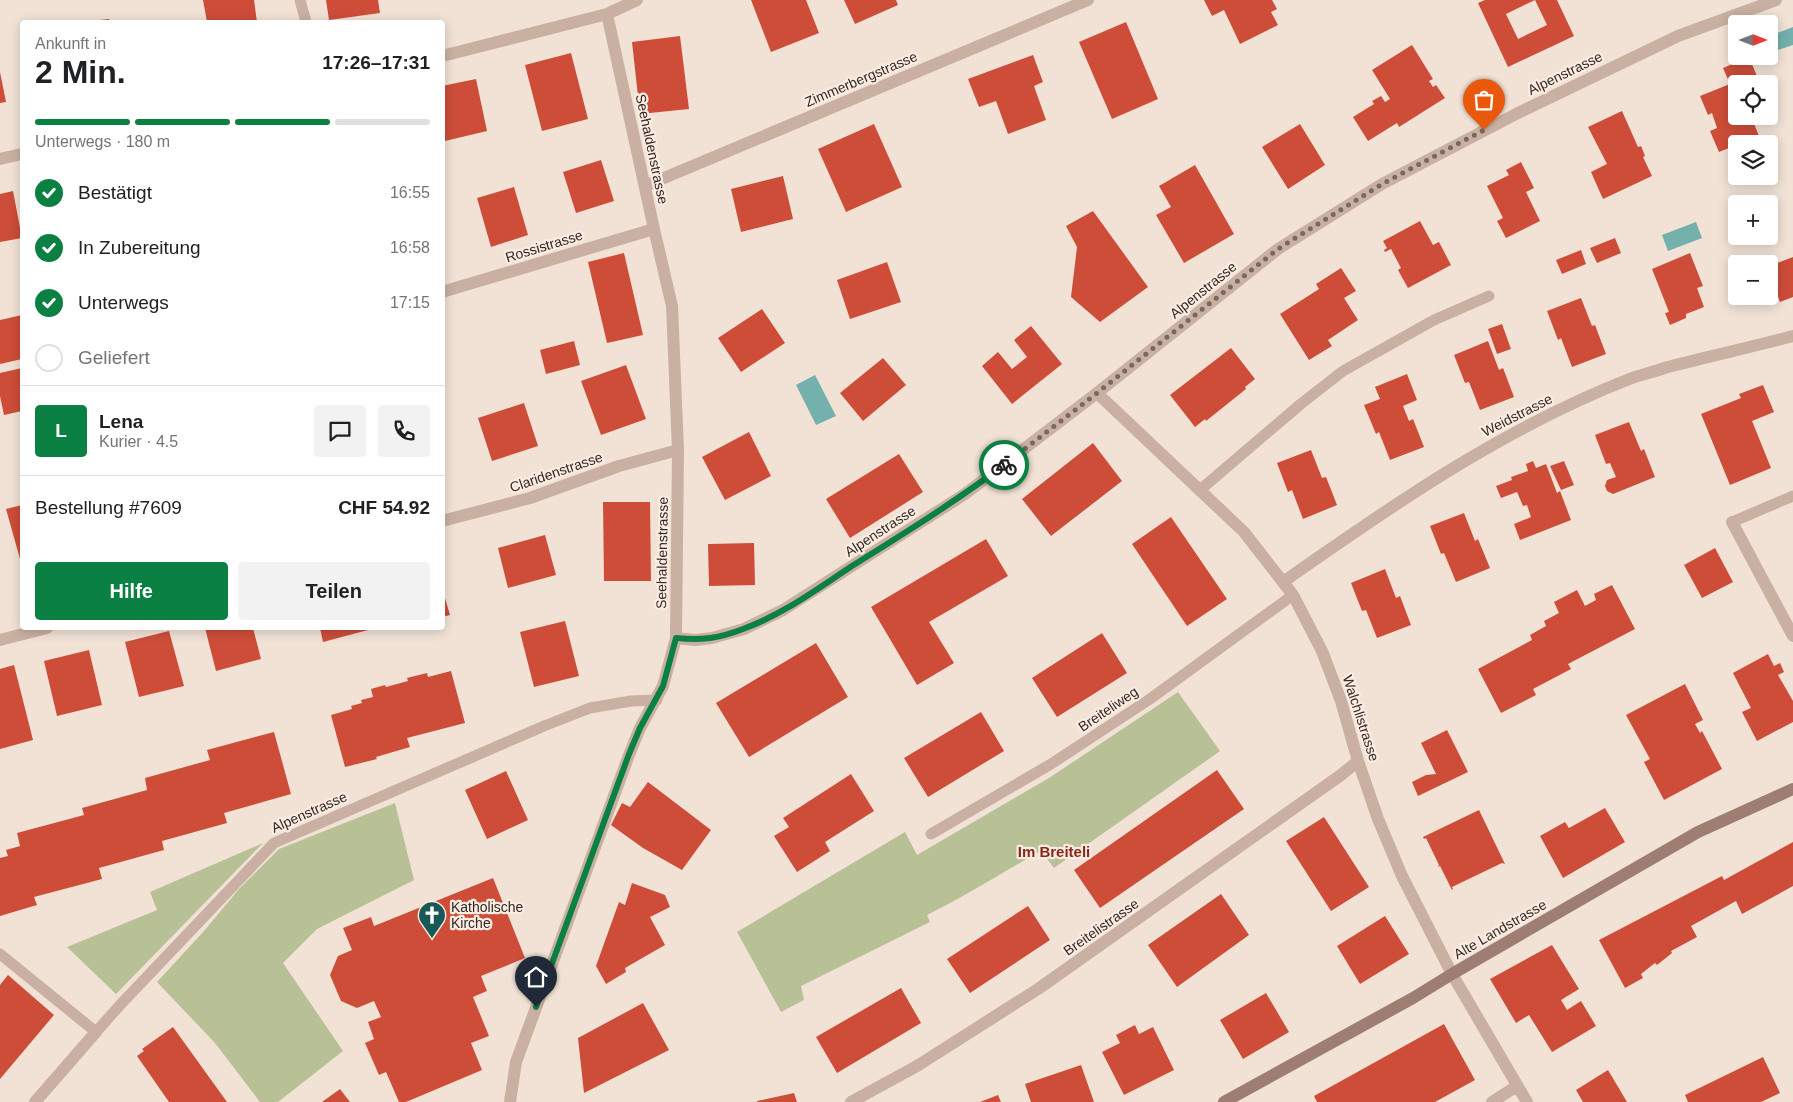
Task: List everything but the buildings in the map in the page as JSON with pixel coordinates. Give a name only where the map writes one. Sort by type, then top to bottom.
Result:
[{"type":"main road","name":"Alte Landstrasse","points":[[1224,1102],[1413,998],[1698,832],[1793,789]]},
{"type":"street","points":[[445,55],[607,14],[637,0]]},
{"type":"street","name":"Zimmerbergstrasse","points":[[645,186],[1088,0]]},
{"type":"street","name":"Alpenstrasse","points":[[676,638],[694,640],[712,638],[744,629],[783,610],[965,494],[1097,393],[1278,249],[1382,184],[1518,113],[1678,36],[1776,0]]},
{"type":"street","name":"Seehaldenstrasse","points":[[510,1102],[516,1062],[629,754],[640,728],[663,686],[676,638],[678,450],[672,306],[607,14]]},
{"type":"street","points":[[0,159],[20,154]]},
{"type":"street","name":"Rossistrasse","points":[[445,291],[654,229]]},
{"type":"street","name":"Weidstrasse","points":[[1284,582],[1424,486],[1475,454],[1580,400],[1634,377],[1705,357],[1793,336]]},
{"type":"street","name":"Walchlistrasse","points":[[1097,393],[1244,532],[1293,596],[1322,652],[1341,701],[1378,820],[1402,876],[1452,974],[1526,1102]]},
{"type":"street","name":"Claridenstrasse","points":[[445,520],[530,498],[619,466],[678,450]]},
{"type":"street","points":[[1732,522],[1793,636]]},
{"type":"street","points":[[0,640],[39,630]]},
{"type":"street","name":"Breitelistrasse","points":[[851,1102],[917,1066],[1038,989],[1333,781],[1358,760]]},
{"type":"street","name":"Alpenstrasse","points":[[35,1102],[96,1032]]},
{"type":"street","points":[[1492,1102],[1517,1086]]},
{"type":"lane","points":[[300,0],[305,20]]},
{"type":"lane","points":[[1200,490],[1302,403],[1343,371],[1434,320],[1488,296]]},
{"type":"lane","points":[[1732,522],[1793,496]]},
{"type":"lane","name":"Breiteliweg","points":[[931,834],[1051,764],[1150,698],[1293,596]]},
{"type":"lane","name":"Alpenstrasse","points":[[96,1032],[274,843],[544,726],[590,708],[631,701],[656,700]]},
{"type":"lane","points":[[0,954],[96,1032]]},
{"type":"green space","points":[[1178,692],[1220,751],[1054,868],[1041,851],[927,915],[930,922],[801,986],[804,1000],[781,1012],[737,932],[905,832],[917,855],[1049,778]]},
{"type":"green space","points":[[395,803],[414,880],[317,929],[283,963],[343,1051],[278,1102],[260,1102],[215,1043],[157,982],[204,931],[239,889],[279,849]]},
{"type":"green space","points":[[263,843],[116,994],[67,947],[157,910],[150,892]]},
{"type":"water","points":[[1793,27],[1793,45],[1778,50],[1778,33]]},
{"type":"water","points":[[1696,222],[1702,238],[1668,251],[1662,235]]},
{"type":"water","points":[[815,375],[836,416],[816,425],[796,385]]},
{"type":"way so far","points":[[1004,465],[1278,249],[1382,184],[1484,130]]},
{"type":"place","name":"Katholische Kirche","points":[[432,939]]},
{"type":"district","name":"Im Breiteli","points":[[1054,851]]},
{"type":"route","points":[[536,1007],[629,754],[640,728],[663,686],[676,638],[694,640],[712,638],[744,629],[783,610],[965,494],[1004,465]]}]
